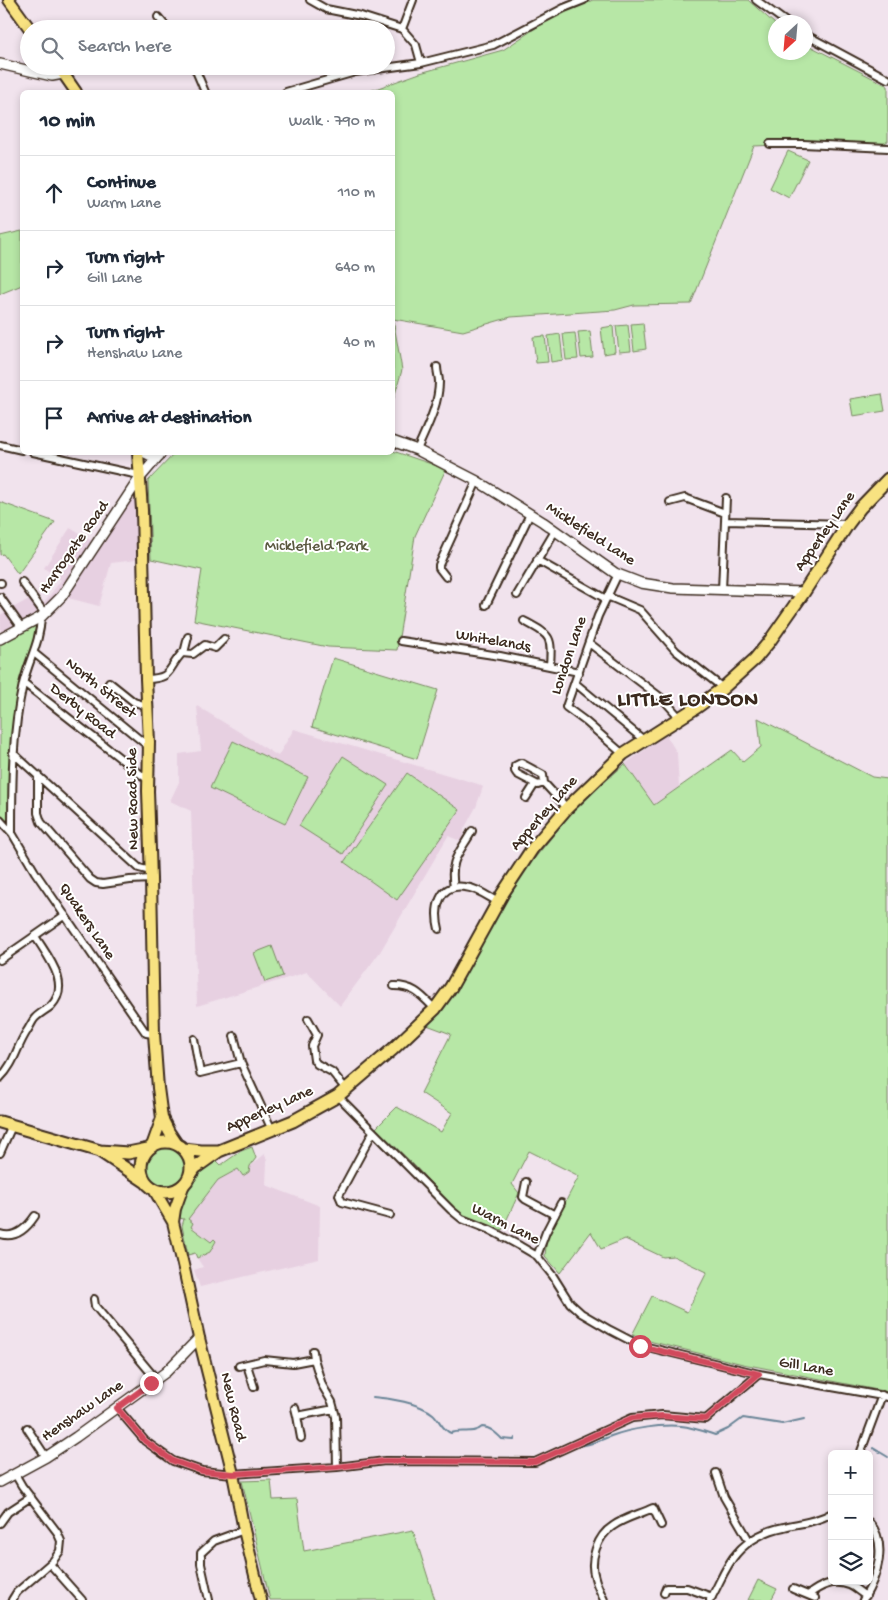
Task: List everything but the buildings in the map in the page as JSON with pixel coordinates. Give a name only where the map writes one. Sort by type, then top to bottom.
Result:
[{"type":"highway","name":"Apperley Lane","points":[[187,1180],[195,1168],[219,1151],[293,1121],[342,1092],[394,1049],[435,1009],[451,987],[498,902],[532,849],[567,808],[624,754],[723,688],[755,659],[813,579],[848,524],[860,508],[888,479]]},
{"type":"highway","points":[[0,1122],[100,1151],[128,1153],[163,1142],[170,1142],[181,1147],[191,1162],[191,1169],[187,1180],[178,1189],[161,1191],[100,1151]]},
{"type":"highway","points":[[150,1147],[142,1159],[141,1165],[144,1178],[150,1185]]},
{"type":"highway","name":"Apperley Lane","points":[[181,1147],[201,1151],[219,1151]]},
{"type":"main road","points":[[9,0],[23,20]]},
{"type":"main road","points":[[0,64],[20,69]]},
{"type":"main road","points":[[64,75],[75,90]]},
{"type":"main road","name":"Micklefield Lane","points":[[395,443],[417,450],[477,481],[530,514],[618,574],[641,583],[657,587],[804,592]]},
{"type":"main road","name":"New Road Side","points":[[138,455],[142,510],[149,747],[148,780],[154,1034],[162,1118],[169,1132],[181,1147]]},
{"type":"main road","points":[[139,477],[159,455]]},
{"type":"main road","name":"Harrogate Road","points":[[0,639],[43,615],[62,596],[139,477]]},
{"type":"main road","name":"Micklefield Lane","points":[[788,591],[813,579]]},
{"type":"main road","name":"New Road Side","points":[[150,1147],[162,1118]]},
{"type":"main road","points":[[172,1222],[175,1209],[187,1180]]},
{"type":"main road","name":"New Road","points":[[150,1185],[172,1222],[233,1474],[261,1600]]},
{"type":"main road","name":"Henshaw Lane","points":[[0,1482],[46,1457],[117,1408],[177,1362],[199,1338]]},
{"type":"street","points":[[310,0],[326,9],[374,20]]},
{"type":"street","points":[[402,29],[413,0]]},
{"type":"street","points":[[395,67],[421,63],[493,45],[564,8],[584,0]]},
{"type":"street","points":[[756,0],[776,15]]},
{"type":"street","points":[[395,27],[402,29],[416,44],[421,63]]},
{"type":"street","points":[[813,39],[888,79]]},
{"type":"street","points":[[198,75],[205,90]]},
{"type":"street","points":[[293,90],[345,75]]},
{"type":"street","points":[[770,144],[888,148]]},
{"type":"street","points":[[417,450],[437,397],[439,382],[437,367]]},
{"type":"street","points":[[0,444],[20,449]]},
{"type":"street","points":[[46,455],[139,477]]},
{"type":"street","points":[[446,577],[439,568],[439,565],[477,481]]},
{"type":"street","points":[[670,502],[685,498],[725,513]]},
{"type":"street","points":[[722,590],[726,498]]},
{"type":"street","points":[[486,605],[530,514]]},
{"type":"street","points":[[724,521],[848,524]]},
{"type":"street","points":[[517,595],[555,531]]},
{"type":"street","points":[[537,560],[607,597],[640,610],[676,650],[723,688]]},
{"type":"street","name":"London Lane","points":[[618,574],[589,643],[566,707],[624,754]]},
{"type":"street","points":[[12,834],[13,753],[24,683],[41,632],[43,615],[22,582]]},
{"type":"street","points":[[0,597],[22,628]]},
{"type":"street","points":[[524,621],[544,632],[551,642],[550,666]]},
{"type":"street","points":[[146,679],[160,679],[167,675],[174,663],[184,653],[188,637]]},
{"type":"street","points":[[184,653],[193,654],[204,645],[215,648],[224,639]]},
{"type":"street","name":"Whitelands","points":[[401,641],[500,656],[579,672]]},
{"type":"street","points":[[589,643],[664,700],[680,718]]},
{"type":"street","name":"North Street","points":[[34,653],[149,747]]},
{"type":"street","points":[[109,682],[134,702],[147,706]]},
{"type":"street","name":"Derby Road","points":[[24,683],[148,780]]},
{"type":"street","points":[[575,683],[645,741]]},
{"type":"street","points":[[13,753],[139,868],[151,875]]},
{"type":"street","points":[[544,783],[540,786],[517,774],[514,769],[516,764],[521,763],[543,775],[544,783],[567,808]]},
{"type":"street","points":[[38,776],[38,813],[41,822],[90,879],[96,883],[103,884],[151,875]]},
{"type":"street","points":[[526,798],[535,784]]},
{"type":"street","name":"Quakers Lane","points":[[0,820],[12,834],[35,872],[146,1033],[154,1034]]},
{"type":"street","points":[[454,887],[452,874],[456,855],[464,846],[472,831]]},
{"type":"street","points":[[438,929],[436,914],[438,904],[446,891],[454,887],[465,887],[478,891],[498,902]]},
{"type":"street","points":[[0,960],[65,914]]},
{"type":"street","points":[[0,1078],[12,1064],[25,1034],[35,1018],[52,1005],[60,983],[57,972],[35,936]]},
{"type":"street","points":[[394,986],[412,988],[435,1009]]},
{"type":"street","name":"Warm Lane","points":[[308,1019],[317,1035],[312,1046],[314,1060],[317,1064],[332,1072],[342,1092],[373,1132],[450,1210],[462,1219],[490,1230],[537,1256],[553,1276],[570,1303],[581,1312],[640,1346],[759,1374]]},
{"type":"street","points":[[234,1036],[241,1063],[272,1130]]},
{"type":"street","points":[[194,1039],[200,1073],[241,1063]]},
{"type":"street","points":[[0,1153],[12,1126]]},
{"type":"street","points":[[373,1132],[339,1195],[342,1202],[390,1215]]},
{"type":"street","points":[[526,1182],[523,1197],[525,1200],[555,1215]]},
{"type":"street","points":[[537,1256],[546,1232],[561,1203]]},
{"type":"street","points":[[0,1234],[6,1236],[26,1229],[35,1216]]},
{"type":"street","points":[[94,1299],[94,1306],[156,1379]]},
{"type":"street","points":[[312,1351],[322,1386],[336,1417],[337,1467]]},
{"type":"street","points":[[239,1366],[264,1360],[293,1363],[314,1359]]},
{"type":"street","points":[[247,1364],[254,1387]]},
{"type":"street","name":"Gill Lane","points":[[117,1408],[145,1441],[173,1461],[202,1471],[233,1474],[337,1467],[385,1461],[535,1462],[632,1418],[662,1416],[706,1419],[759,1374],[885,1396],[862,1450]]},
{"type":"street","points":[[295,1408],[301,1438]]},
{"type":"street","points":[[297,1416],[334,1409]]},
{"type":"street","points":[[27,1428],[46,1457]]},
{"type":"street","points":[[716,1473],[724,1497],[750,1542]]},
{"type":"street","points":[[12,1600],[17,1592],[50,1564],[60,1551],[61,1541],[58,1532],[30,1497],[15,1474]]},
{"type":"street","points":[[0,1523],[8,1512],[30,1497]]},
{"type":"street","points":[[604,1600],[595,1579],[593,1560],[600,1540],[606,1532],[617,1523],[653,1508],[661,1525]]},
{"type":"street","points":[[664,1588],[687,1588],[711,1598],[734,1557],[750,1542],[770,1531],[812,1522],[828,1515]]},
{"type":"street","points":[[808,1595],[819,1586],[834,1583],[849,1585],[864,1598],[884,1571],[885,1541],[877,1526],[873,1524]]},
{"type":"street","points":[[209,1600],[201,1564],[201,1553],[214,1541],[244,1530]]},
{"type":"street","points":[[50,1564],[82,1600]]},
{"type":"street","points":[[793,1589],[815,1598]]},
{"type":"shaded area","points":[[142,455],[161,455],[136,501],[136,560],[111,563],[99,606],[68,598],[1,636],[0,615],[29,599],[44,603],[61,580],[44,568],[70,528],[92,541],[141,470]]},
{"type":"shaded area","points":[[197,706],[278,756],[294,729],[483,787],[476,807],[464,829],[463,842],[448,836],[380,952],[340,1006],[307,972],[197,1006],[191,811],[170,801],[179,782],[179,754],[201,751]]},
{"type":"shaded area","points":[[666,735],[677,753],[679,787],[654,805],[625,764]]},
{"type":"shaded area","points":[[265,1154],[267,1161],[266,1185],[320,1206],[319,1259],[200,1287],[194,1270],[203,1267],[197,1258],[210,1252],[216,1241],[214,1239],[211,1242],[190,1226],[187,1219],[218,1180],[238,1169],[243,1176],[249,1172],[250,1166]]},
{"type":"green space","points":[[593,0],[748,0],[768,18],[768,60],[813,60],[813,48],[888,86],[888,141],[881,145],[822,143],[754,146],[691,304],[634,305],[615,310],[511,317],[463,331],[395,319],[395,90],[373,90],[420,73],[503,50],[558,13]]},
{"type":"green space","points":[[788,151],[808,160],[789,198],[770,188]]},
{"type":"green space","points":[[20,231],[20,286],[0,294],[0,236]]},
{"type":"green space","points":[[643,323],[646,349],[634,351],[631,324]]},
{"type":"green space","points":[[628,325],[631,351],[619,352],[616,326]]},
{"type":"green space","points":[[613,326],[615,352],[604,354],[601,328]]},
{"type":"green space","points":[[395,330],[402,370],[395,394]]},
{"type":"green space","points":[[590,331],[593,357],[581,358],[578,332]]},
{"type":"green space","points":[[575,333],[578,359],[566,360],[563,334]]},
{"type":"green space","points":[[560,334],[563,360],[551,362],[548,336]]},
{"type":"green space","points":[[545,336],[548,362],[536,363],[533,337]]},
{"type":"green space","points":[[882,394],[885,411],[853,416],[850,399]]},
{"type":"green space","name":"Micklefield Park","points":[[395,452],[446,469],[415,536],[397,650],[328,647],[194,620],[202,570],[151,559],[148,481],[173,455],[395,455]]},
{"type":"green space","points":[[0,502],[55,522],[18,574],[3,554],[0,555]]},
{"type":"green space","points":[[41,617],[24,683],[13,753],[12,833],[0,820],[0,639]]},
{"type":"green space","points":[[333,658],[438,690],[417,759],[312,727]]},
{"type":"green space","points":[[758,718],[872,777],[888,779],[888,1392],[743,1364],[632,1335],[652,1296],[687,1312],[707,1272],[673,1256],[663,1257],[625,1239],[601,1249],[591,1232],[560,1273],[545,1256],[547,1237],[579,1176],[529,1151],[512,1184],[519,1193],[502,1230],[461,1215],[376,1128],[397,1107],[441,1132],[452,1113],[421,1093],[451,1034],[427,1025],[453,996],[479,945],[525,870],[577,806],[625,764],[654,805],[732,750],[743,762],[761,747]]},
{"type":"green space","points":[[233,741],[308,777],[285,824],[210,788]]},
{"type":"green space","points":[[343,756],[388,785],[343,854],[299,826]]},
{"type":"green space","points":[[407,773],[460,810],[397,900],[344,862]]},
{"type":"green space","points":[[272,946],[283,976],[265,982],[254,953]]},
{"type":"green space","points":[[252,1147],[256,1158],[250,1166],[249,1172],[243,1176],[238,1169],[218,1180],[188,1219],[193,1223],[191,1227],[211,1242],[214,1239],[216,1241],[210,1252],[197,1258],[195,1253],[188,1255],[182,1226],[184,1219],[179,1218],[184,1199],[191,1184],[216,1160],[221,1165],[241,1151]]},
{"type":"green space","points":[[166,1148],[180,1153],[185,1167],[180,1181],[166,1186],[152,1181],[147,1167],[152,1153]]},
{"type":"green space","points":[[271,1480],[273,1500],[297,1499],[304,1551],[413,1530],[435,1600],[270,1600],[242,1481]]},
{"type":"green space","points":[[758,1580],[777,1589],[771,1600],[748,1600]]},
{"type":"waterway","points":[[373,1397],[413,1404],[427,1410],[435,1416],[445,1430],[451,1433],[475,1431],[485,1427],[502,1439],[514,1440],[515,1438]]},
{"type":"waterway","points":[[578,1446],[591,1444],[627,1431],[655,1426],[685,1427],[715,1435],[728,1429],[743,1418],[782,1424],[804,1419]]},
{"type":"waterway","points":[[873,1448],[888,1457]]},
{"type":"district","name":"LITTLE LONDON","points":[[688,701]]},
{"type":"route","points":[[151,1383],[117,1408],[145,1441],[173,1461],[202,1471],[233,1474],[337,1467],[385,1461],[535,1462],[632,1418],[662,1416],[706,1419],[759,1374],[640,1346]]}]
